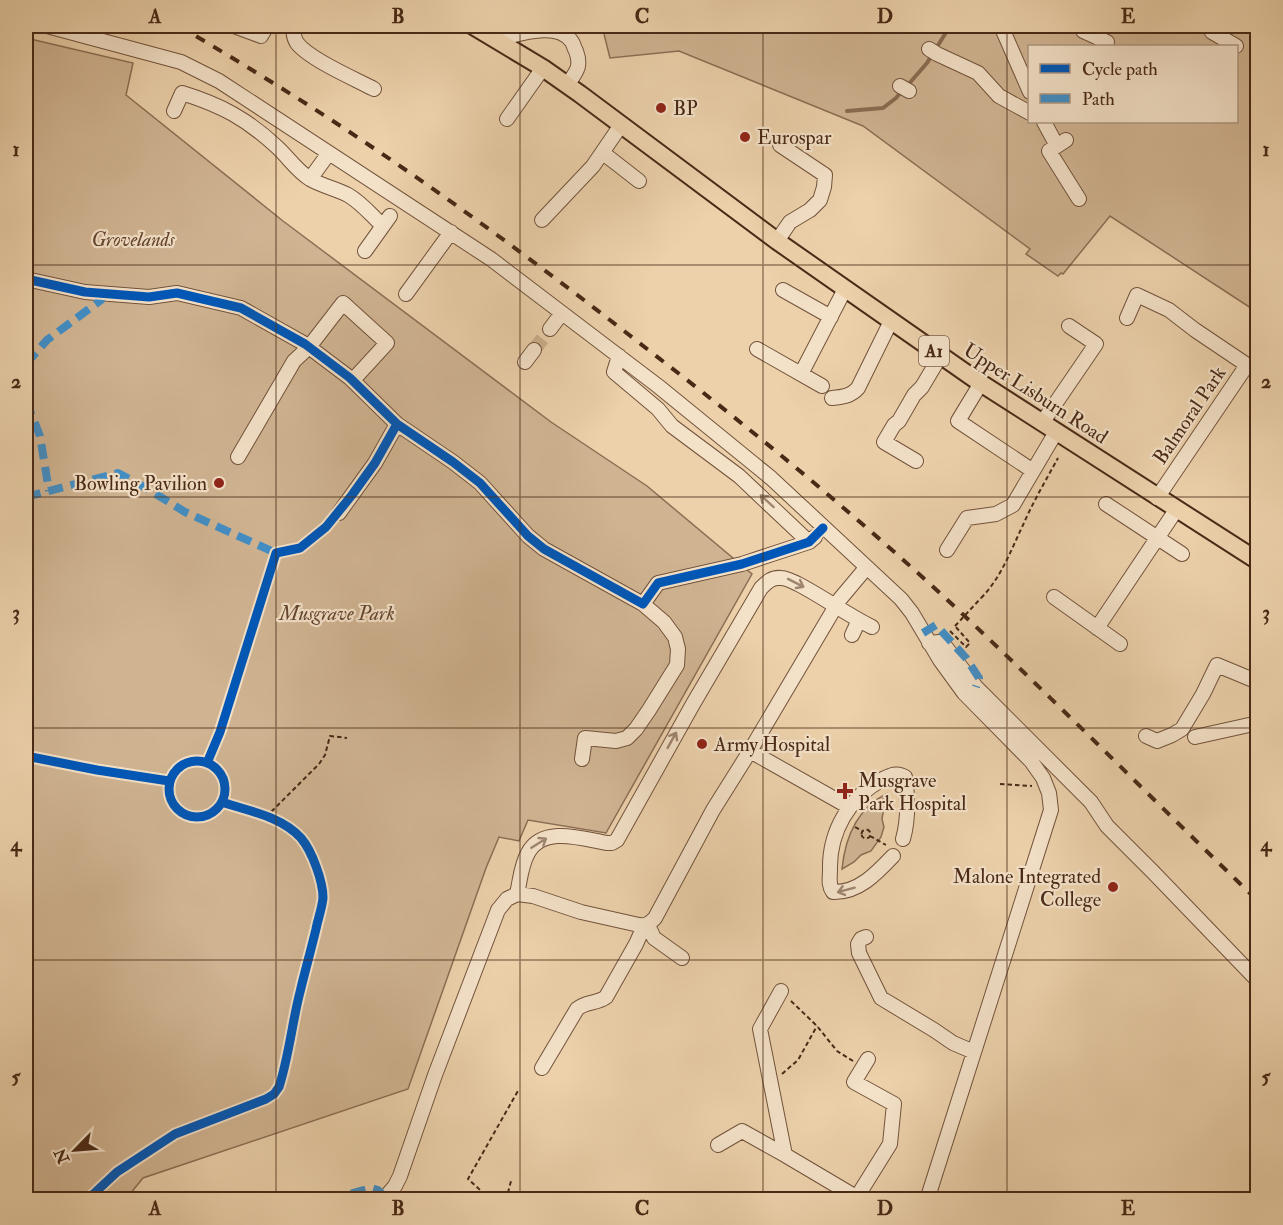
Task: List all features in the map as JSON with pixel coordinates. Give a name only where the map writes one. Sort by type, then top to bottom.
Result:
[{"type":"main road","name":"A1","points":[[473,26],[543,68],[621,125]]},
{"type":"main road","name":"Upper Lisburn Road","points":[[621,125],[777,241],[981,383],[1257,561]]},
{"type":"street","points":[[47,26],[181,62],[219,81],[491,259],[619,356],[771,478],[901,599],[964,693],[1031,761],[1043,778],[1049,793],[1051,810],[927,1200]]},
{"type":"street","points":[[234,26],[261,36],[267,26]]},
{"type":"street","points":[[294,26],[293,36],[304,51],[375,89]]},
{"type":"street","points":[[1000,26],[1028,90]]},
{"type":"street","points":[[1080,26],[1083,31],[1107,42]]},
{"type":"street","points":[[1209,26],[1212,32],[1233,45]]},
{"type":"street","points":[[497,39],[544,29],[559,32],[572,40],[578,57],[578,69],[567,85]]},
{"type":"street","points":[[933,52],[978,73],[999,96],[1028,112]]},
{"type":"street","points":[[507,119],[543,68]]},
{"type":"street","points":[[174,111],[182,93],[232,113],[261,133],[310,179],[349,196],[386,221],[365,250]]},
{"type":"street","points":[[1045,123],[1061,143],[1049,151],[1079,199]]},
{"type":"street","points":[[542,220],[593,166],[621,125]]},
{"type":"street","points":[[777,241],[790,222],[810,210],[820,200],[825,175],[780,145]]},
{"type":"street","points":[[310,179],[329,153]]},
{"type":"street","points":[[603,153],[639,181]]},
{"type":"street","points":[[406,294],[451,232]]},
{"type":"street","points":[[26,279],[85,292],[149,297],[177,293],[241,308],[309,347],[353,380],[398,424],[480,483],[528,536],[544,549],[643,604],[664,622],[675,637],[678,649],[677,665],[649,710],[627,738],[616,741],[585,738],[582,759]]},
{"type":"street","points":[[801,374],[845,289]]},
{"type":"street","points":[[783,290],[831,316]]},
{"type":"street","name":"Balmoral Park","points":[[1127,318],[1137,295],[1168,310],[1252,368],[1157,498]]},
{"type":"street","points":[[238,457],[294,361],[309,347],[343,303],[387,343],[353,380]]},
{"type":"street","points":[[550,329],[562,313]]},
{"type":"street","points":[[832,398],[847,396],[858,388],[891,321]]},
{"type":"street","points":[[1042,423],[1096,344],[1069,326]]},
{"type":"street","points":[[757,349],[822,386]]},
{"type":"street","points":[[525,362],[534,350]]},
{"type":"street","points":[[916,461],[884,442],[941,355]]},
{"type":"street","points":[[619,356],[614,372],[658,409],[672,426],[739,476],[809,542]]},
{"type":"street","points":[[981,383],[958,422],[1033,471]]},
{"type":"street","points":[[339,513],[375,463],[398,424]]},
{"type":"street","points":[[947,550],[967,518],[996,514],[1013,505],[1033,471],[1062,436]]},
{"type":"street","points":[[1106,504],[1182,554]]},
{"type":"street","points":[[1097,628],[1176,510]]},
{"type":"street","points":[[643,604],[658,584],[742,564],[809,542],[823,528]]},
{"type":"street","points":[[542,1068],[577,1009],[606,997],[646,925],[655,918],[713,810],[836,605],[866,568]]},
{"type":"street","points":[[517,894],[526,857],[534,844],[551,837],[565,836],[607,843],[616,840],[761,588],[773,578],[784,577],[872,627]]},
{"type":"street","points":[[1054,597],[1120,644]]},
{"type":"street","points":[[852,635],[859,620]]},
{"type":"street","points":[[929,643],[939,642],[945,646],[976,687],[1090,802],[1107,826],[1161,879],[1257,981]]},
{"type":"street","points":[[1146,736],[1157,741],[1182,729],[1217,665],[1257,682]]},
{"type":"street","points":[[1195,737],[1257,723]]},
{"type":"street","points":[[750,751],[849,807]]},
{"type":"street","points":[[890,851],[869,879],[853,889],[833,892],[830,887],[830,855],[842,818],[863,792],[891,775],[900,774],[904,777],[907,790],[908,813],[903,839]]},
{"type":"street","points":[[383,1200],[400,1176],[498,910],[507,899],[517,894],[533,896],[581,912],[646,925],[654,938],[682,958]]},
{"type":"street","points":[[866,936],[858,944],[859,953],[881,998],[934,1030],[961,1039],[974,1052]]},
{"type":"street","points":[[782,991],[760,1029],[785,1155]]},
{"type":"street","points":[[718,1145],[742,1131],[859,1198],[890,1144],[894,1104],[855,1082],[866,1063]]},
{"type":"path","points":[[950,631],[966,647],[970,643],[955,627],[988,591],[1001,572],[1062,436]]},
{"type":"path","points":[[255,813],[270,818],[319,764],[325,755],[330,736],[347,738]]},
{"type":"path","points":[[1000,784],[1046,786]]},
{"type":"path","points":[[870,836],[890,851]]},
{"type":"path","points":[[782,991],[818,1026],[837,1051],[866,1063]]},
{"type":"path","points":[[771,1083],[798,1059],[818,1026]]},
{"type":"path","points":[[491,1200],[468,1179],[519,1089]]},
{"type":"path","points":[[506,1200],[511,1181]]},
{"type":"green space","points":[[602,26],[1257,26],[1257,312],[1110,216],[1063,274],[1058,276],[1026,254],[1030,249],[863,126],[679,51],[610,58]]},
{"type":"green space","name":"Musgrave Park","points":[[26,38],[133,63],[126,95],[283,221],[551,422],[647,486],[752,574],[606,833],[528,820],[519,841],[499,837],[408,1089],[143,1178],[126,1199],[26,1199],[26,160],[33,130],[26,119]]},
{"type":"green space","points":[[886,794],[880,805],[884,808],[882,819],[884,827],[881,837],[871,851],[861,855],[842,869],[846,846],[854,826],[867,808]]},
{"type":"waterway","points":[[907,86],[927,63],[950,26]]},
{"type":"waterway","points":[[847,111],[883,108],[902,91]]},
{"type":"tunnel","points":[[534,350],[550,329]]},
{"type":"railway","points":[[179,26],[322,114],[441,195],[582,298],[762,440],[835,500],[941,594],[1258,901]]},
{"type":"marked path","points":[[26,364],[47,340],[101,300],[103,293]]},
{"type":"marked path","points":[[26,401],[40,436],[49,491]]},
{"type":"marked path","points":[[26,497],[118,473],[185,512],[276,553]]},
{"type":"marked path","points":[[923,633],[936,625],[966,658],[979,678],[976,687]]},
{"type":"marked path","points":[[329,1200],[371,1188],[378,1190],[388,1200]]},
{"type":"cycle path","points":[[26,279],[85,292],[149,297],[177,293],[241,308],[305,344],[350,378],[397,424],[480,483],[528,536],[544,549],[643,604],[658,583],[742,564],[809,542],[823,528]]},
{"type":"cycle path","points":[[207,763],[220,732],[276,553],[300,548],[326,527],[375,463],[397,424]]},
{"type":"cycle path","points":[[26,756],[169,781]]},
{"type":"cycle path","points":[[191,761],[203,761],[213,765],[221,773],[225,789],[221,805],[213,813],[203,817],[191,817],[181,813],[173,805],[169,795],[169,783],[173,773],[181,765],[191,761]]},
{"type":"cycle path","points":[[87,1200],[117,1172],[175,1134],[266,1099],[279,1087],[322,906],[321,883],[309,850],[293,831],[274,819],[222,802]]},
{"type":"place","name":"BP","points":[[661,108]]},
{"type":"place","name":"Eurospar","points":[[745,137]]},
{"type":"place","name":"Bowling Pavilion","points":[[219,483]]},
{"type":"place","name":"Army Hospital","points":[[702,744]]},
{"type":"place","name":"Musgrave Park Hospital","points":[[845,791]]},
{"type":"place","name":"Malone Integrated College","points":[[1113,887]]},
{"type":"park label","name":"Grovelands","points":[[133,239]]}]
